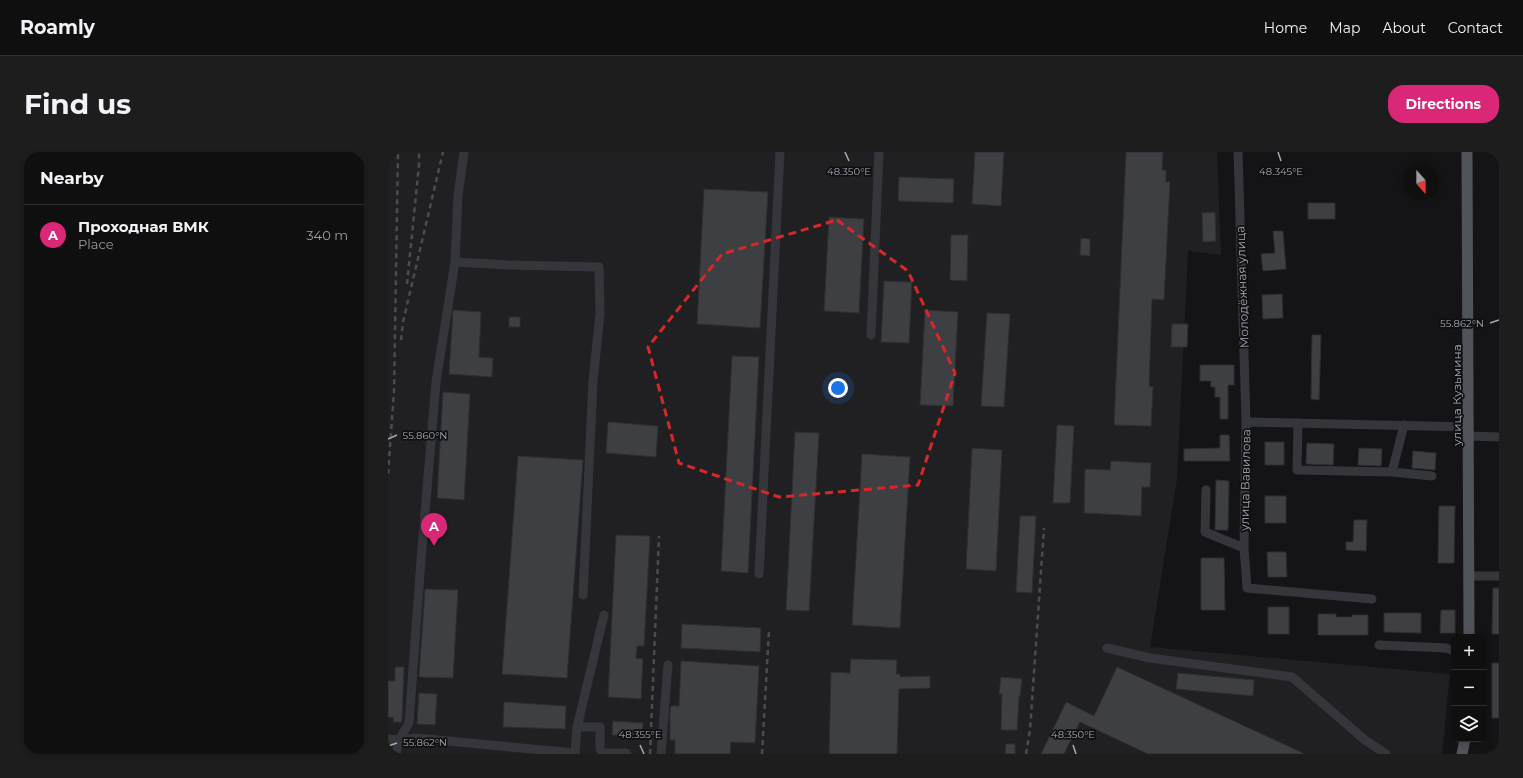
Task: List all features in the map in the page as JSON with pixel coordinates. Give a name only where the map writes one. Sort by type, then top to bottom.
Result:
[{"type":"main road","name":"улица Кузьмина","points":[[1468,152],[1469,634]]},
{"type":"main road","points":[[1462,754],[1464,742]]},
{"type":"street","points":[[396,754],[399,740],[409,723],[420,560],[436,382],[454,262],[458,196],[464,152]]},
{"type":"street","points":[[759,574],[780,152]]},
{"type":"street","points":[[872,335],[879,152]]},
{"type":"street","name":"Молодёжная улица","points":[[1238,152],[1246,422]]},
{"type":"street","points":[[454,262],[600,267],[600,314],[594,381],[583,595]]},
{"type":"street","name":"улица Вавилова","points":[[1372,599],[1247,588],[1244,548],[1246,422],[1404,426],[1469,431],[1499,437]]},
{"type":"street","points":[[1298,423],[1297,470],[1392,472],[1432,476]]},
{"type":"street","points":[[1392,472],[1404,426]]},
{"type":"street","points":[[1206,490],[1205,532],[1244,548]]},
{"type":"street","points":[[1469,576],[1499,576]]},
{"type":"street","points":[[388,739],[399,740],[416,738],[575,753],[577,727],[604,615]]},
{"type":"street","points":[[1379,645],[1446,648],[1451,650]]},
{"type":"street","points":[[1107,648],[1150,658],[1292,677],[1365,740],[1386,754]]},
{"type":"street","points":[[661,754],[668,665]]},
{"type":"street","points":[[577,727],[600,727],[600,748],[602,752],[627,754]]},
{"type":"highlighted area","points":[[837,220],[908,271],[955,373],[918,485],[779,497],[679,463],[648,347],[722,254]]},
{"type":"shaded area","points":[[388,152],[1217,152],[1221,255],[1188,251],[1177,479],[1150,647],[1450,674],[1442,754],[388,754]]},
{"type":"building","points":[[975,152],[1004,152],[1001,206],[972,204]]},
{"type":"building","points":[[1126,152],[1163,152],[1162,170],[1166,170],[1166,182],[1170,182],[1164,300],[1152,299],[1149,386],[1153,387],[1151,426],[1114,425]]},
{"type":"building","points":[[899,177],[954,179],[953,203],[898,201]]},
{"type":"building","points":[[704,189],[768,192],[760,328],[697,324]]},
{"type":"building","points":[[1308,203],[1335,203],[1335,219],[1308,219]]},
{"type":"building","points":[[1215,212],[1216,241],[1203,242],[1202,213]]},
{"type":"building","points":[[829,217],[864,219],[859,313],[824,311]]},
{"type":"building","points":[[1273,231],[1283,231],[1286,269],[1263,271],[1261,254],[1275,253]]},
{"type":"building","points":[[951,235],[968,235],[967,281],[950,280]]},
{"type":"building","points":[[1081,238],[1090,239],[1090,256],[1080,255]]},
{"type":"building","points":[[884,281],[912,282],[909,343],[881,342]]},
{"type":"building","points":[[1282,294],[1283,318],[1263,319],[1262,295]]},
{"type":"building","points":[[453,310],[481,312],[479,357],[493,358],[492,377],[449,374]]},
{"type":"building","points":[[925,310],[958,312],[953,406],[920,405]]},
{"type":"building","points":[[987,313],[1010,314],[1004,407],[981,406]]},
{"type":"building","points":[[509,317],[520,317],[520,327],[509,327]]},
{"type":"building","points":[[1172,324],[1188,324],[1187,347],[1171,347]]},
{"type":"building","points":[[1312,335],[1321,335],[1319,400],[1311,399]]},
{"type":"building","points":[[732,356],[759,357],[748,573],[721,571]]},
{"type":"building","points":[[1200,365],[1234,365],[1234,385],[1228,385],[1228,419],[1220,419],[1220,397],[1215,397],[1215,387],[1211,387],[1211,381],[1200,381]]},
{"type":"building","points":[[443,392],[470,394],[464,500],[437,498]]},
{"type":"building","points":[[608,422],[658,426],[656,457],[606,453]]},
{"type":"building","points":[[1057,425],[1074,426],[1070,503],[1053,503]]},
{"type":"building","points":[[795,432],[819,433],[809,611],[786,610]]},
{"type":"building","points":[[1220,435],[1229,435],[1230,461],[1184,461],[1184,449],[1220,448]]},
{"type":"building","points":[[1265,442],[1284,442],[1284,465],[1265,465]]},
{"type":"building","points":[[1307,443],[1334,444],[1333,465],[1306,464]]},
{"type":"building","points":[[972,448],[1002,450],[996,571],[966,569]]},
{"type":"building","points":[[1359,448],[1382,449],[1381,466],[1358,465]]},
{"type":"building","points":[[1413,451],[1436,453],[1435,470],[1412,468]]},
{"type":"building","points":[[862,454],[910,457],[900,628],[852,625]]},
{"type":"building","points":[[518,456],[583,460],[567,678],[502,674]]},
{"type":"building","points":[[1111,461],[1151,463],[1150,487],[1142,487],[1141,516],[1084,513],[1085,469],[1110,470]]},
{"type":"building","points":[[1216,480],[1229,481],[1228,530],[1215,530]]},
{"type":"building","points":[[1265,496],[1286,496],[1286,523],[1265,523]]},
{"type":"building","points":[[1439,506],[1455,506],[1454,563],[1438,563]]},
{"type":"building","points":[[1020,516],[1036,516],[1032,593],[1016,592]]},
{"type":"building","points":[[1354,520],[1367,520],[1366,551],[1346,550],[1346,542],[1353,542]]},
{"type":"building","points":[[616,535],[650,536],[644,646],[637,646],[636,658],[643,659],[641,699],[608,697]]},
{"type":"building","points":[[1267,552],[1286,552],[1287,577],[1268,577]]},
{"type":"building","points":[[1201,558],[1224,558],[1225,610],[1201,610]]},
{"type":"building","points":[[1493,588],[1499,588],[1499,634],[1492,634]]},
{"type":"building","points":[[425,589],[458,590],[453,678],[419,677]]},
{"type":"building","points":[[1268,607],[1289,607],[1289,634],[1268,634]]},
{"type":"building","points":[[1441,610],[1455,610],[1455,633],[1440,633]]},
{"type":"building","points":[[1384,613],[1421,613],[1421,633],[1384,632]]},
{"type":"building","points":[[1318,614],[1336,614],[1336,617],[1368,615],[1368,635],[1318,635]]},
{"type":"building","points":[[682,624],[761,628],[760,652],[681,648]]},
{"type":"building","points":[[851,659],[897,660],[896,674],[900,674],[900,677],[930,676],[930,688],[899,689],[897,754],[829,754],[831,672],[850,673]]},
{"type":"building","points":[[681,661],[759,666],[755,743],[731,742],[730,754],[675,754],[675,740],[670,740],[670,712],[671,706],[679,706]]},
{"type":"building","points":[[1492,663],[1499,663],[1499,718],[1492,718]]},
{"type":"building","points":[[395,667],[404,667],[402,722],[393,722],[394,718],[388,717],[388,681],[395,681]]},
{"type":"building","points":[[1117,667],[1305,754],[1148,754],[1080,722],[1064,754],[1041,754],[1066,702],[1094,716]]},
{"type":"building","points":[[1178,673],[1254,680],[1253,696],[1176,689]]},
{"type":"building","points":[[1001,677],[1022,679],[1019,696],[1017,730],[1001,730],[1002,694],[999,694]]},
{"type":"building","points":[[419,693],[437,694],[435,725],[417,724]]},
{"type":"building","points":[[504,702],[566,706],[565,729],[503,727]]},
{"type":"building","points":[[613,721],[643,723],[642,737],[612,735]]},
{"type":"building","points":[[1006,744],[1015,744],[1015,754],[1005,754]]},
{"type":"railway","points":[[388,474],[394,392],[398,152]]},
{"type":"railway","points":[[407,284],[419,152]]},
{"type":"railway","points":[[401,340],[403,322],[443,152]]},
{"type":"railway","points":[[1026,754],[1030,730],[1044,528]]},
{"type":"railway","points":[[650,754],[659,536]]},
{"type":"railway","points":[[762,754],[769,630]]},
{"type":"place","name":"Проходная ВМК","points":[[434,546]]}]
